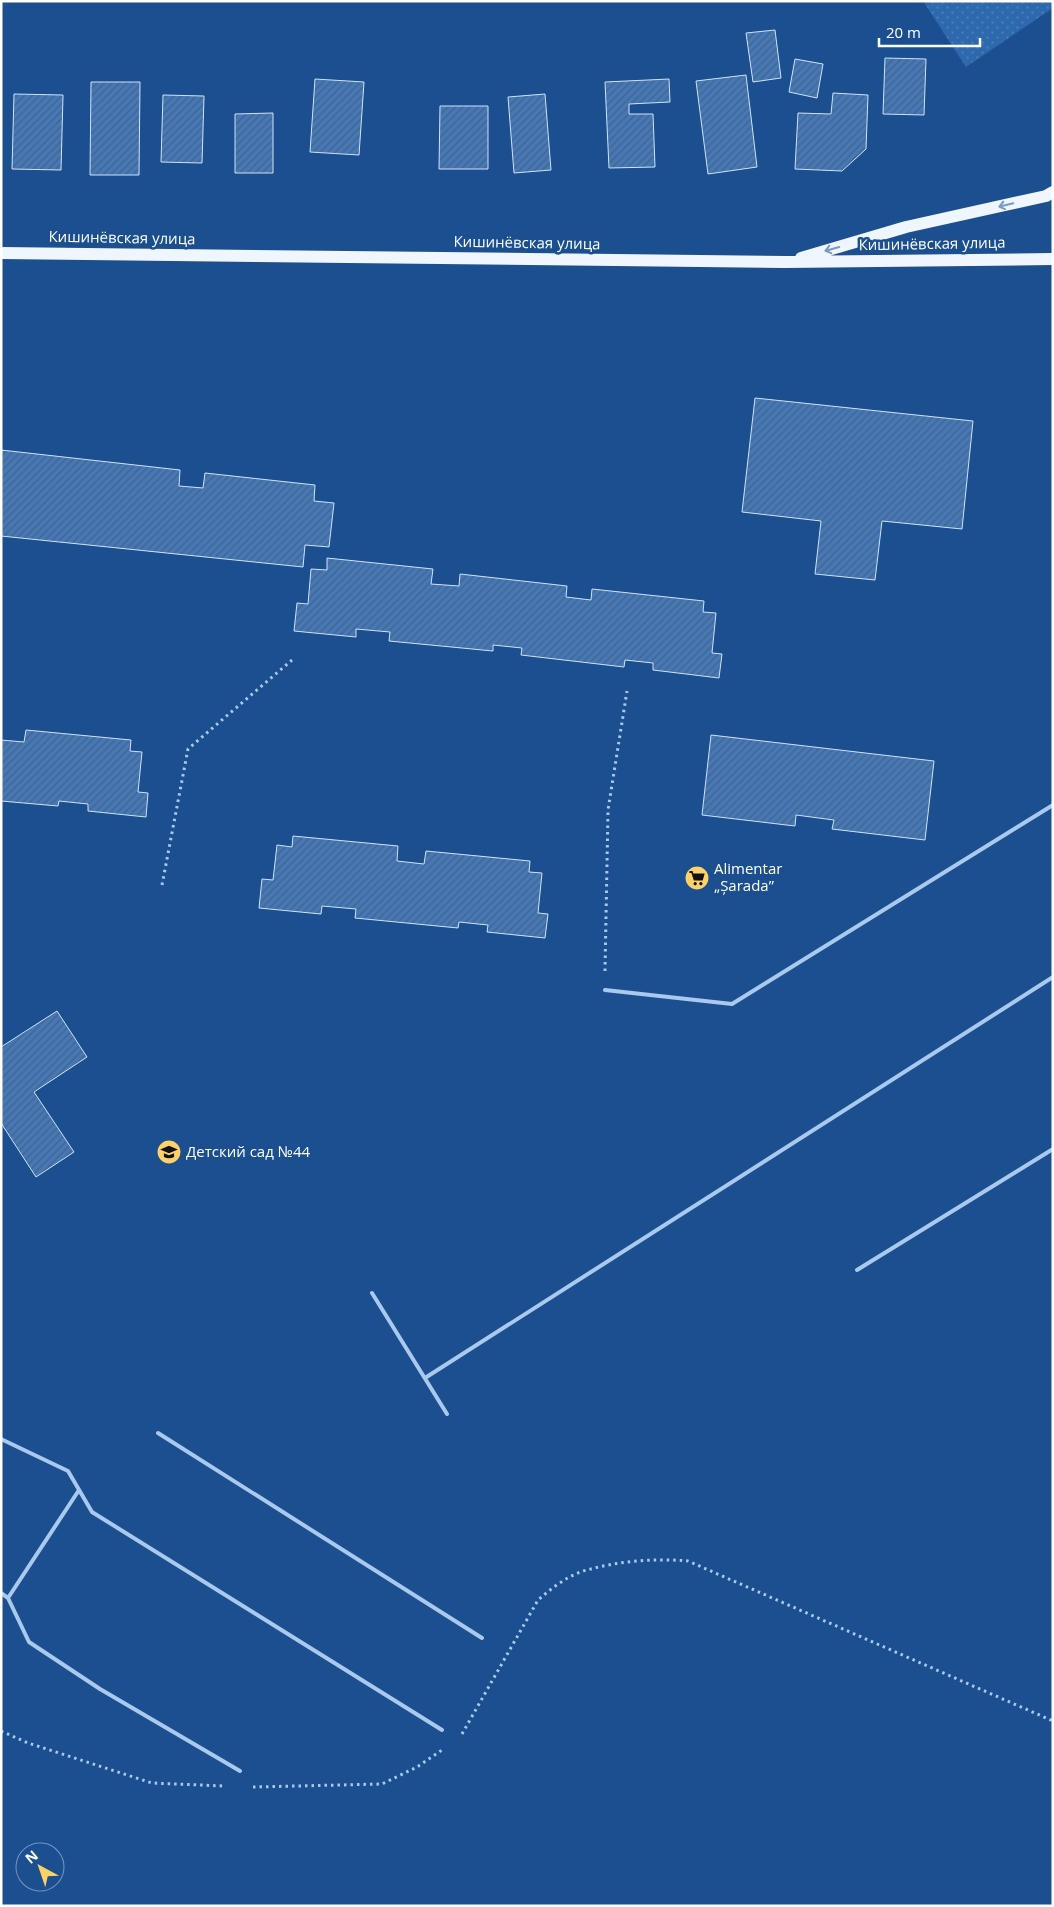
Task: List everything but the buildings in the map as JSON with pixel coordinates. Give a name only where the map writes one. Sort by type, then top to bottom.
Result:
[{"type":"main road","points":[[785,262],[906,227],[1046,196],[1053,192]]},
{"type":"main road","name":"Кишинёвская улица","points":[[1,253],[785,262],[1053,259]]},
{"type":"lane","points":[[605,990],[732,1004],[1053,805]]},
{"type":"lane","points":[[425,1378],[1053,977]]},
{"type":"lane","points":[[857,1270],[1053,1149]]},
{"type":"lane","points":[[372,1293],[447,1414]]},
{"type":"lane","points":[[158,1433],[482,1638]]},
{"type":"lane","points":[[1,1439],[68,1471],[92,1512],[442,1730]]},
{"type":"lane","points":[[8,1598],[79,1490]]},
{"type":"lane","points":[[1,1593],[8,1598],[29,1642],[100,1689],[240,1771]]},
{"type":"path","points":[[162,885],[188,749],[292,660]]},
{"type":"path","points":[[605,990],[608,810],[627,691]]},
{"type":"path","points":[[460,1737],[538,1600],[556,1584],[586,1570],[661,1558],[688,1561],[1053,1721]]},
{"type":"path","points":[[1,1730],[28,1743],[152,1784],[228,1786]]},
{"type":"path","points":[[248,1787],[382,1784],[417,1767],[446,1747]]},
{"type":"shaded area","points":[[923,1],[1053,1],[1053,8],[966,67]]},
{"type":"place","name":"Alimentar „Șarada”","points":[[697,878]]},
{"type":"place","name":"Детский сад №44","points":[[169,1152]]}]
